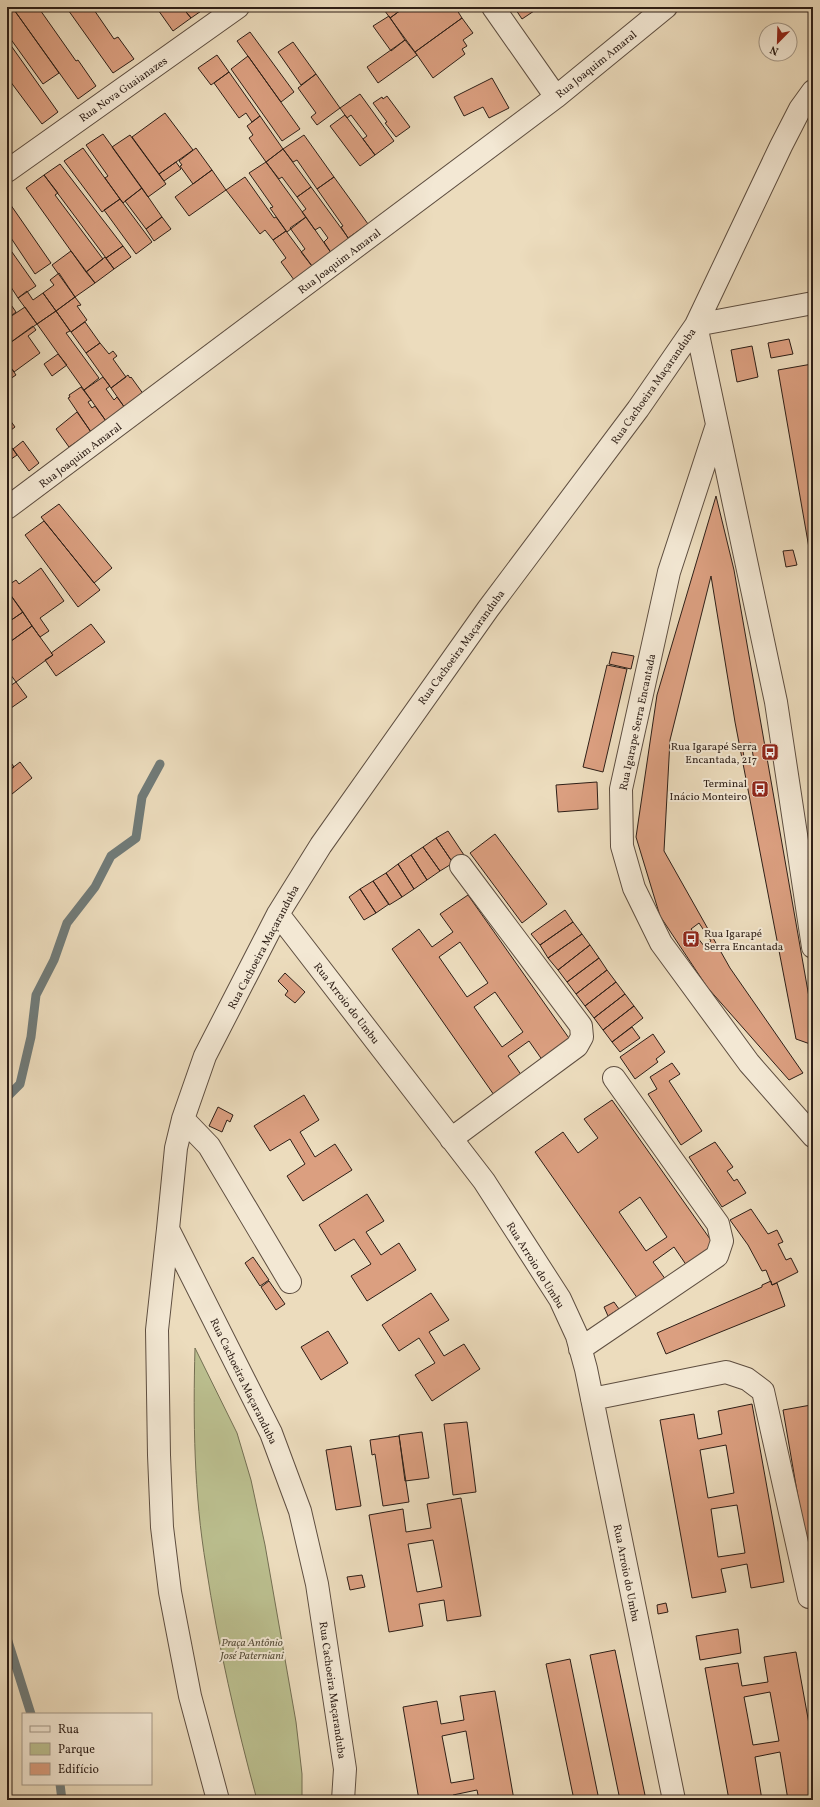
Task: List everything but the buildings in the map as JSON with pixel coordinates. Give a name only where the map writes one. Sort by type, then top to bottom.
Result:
[{"type":"street","name":"Rua Nova Guaianazes","points":[[7,171],[238,7]]},
{"type":"street","points":[[493,7],[556,97]]},
{"type":"street","name":"Rua Joaquim Amaral","points":[[7,508],[556,97],[666,7]]},
{"type":"street","name":"Rua Cachoeira Maçaranduba","points":[[218,1800],[187,1681],[170,1592],[162,1527],[157,1330],[176,1148],[183,1119],[205,1056],[278,914],[321,845],[488,609],[638,409],[696,325],[781,146],[800,109],[813,91]]},
{"type":"street","points":[[696,325],[813,303]]},
{"type":"street","name":"Rua Igarape Serra Encantada","points":[[696,325],[776,702],[813,947]]},
{"type":"street","name":"Rua Igarape Serra Encantada","points":[[717,424],[669,572],[621,789],[622,846],[634,888],[661,943],[748,1063],[813,1136]]},
{"type":"street","points":[[452,1139],[577,1046],[582,1037],[581,1026],[462,866]]},
{"type":"street","name":"Rua Arroio do Umbu","points":[[278,914],[484,1181],[560,1299],[580,1349],[592,1399],[674,1800]]},
{"type":"street","points":[[580,1349],[717,1256],[722,1241],[718,1224],[614,1078]]},
{"type":"street","points":[[183,1119],[209,1146],[290,1282]]},
{"type":"street","name":"Rua Cachoeira Maçaranduba","points":[[168,1228],[271,1433],[300,1511],[317,1584],[345,1769],[343,1800]]},
{"type":"street","points":[[592,1399],[726,1372],[747,1379],[763,1391],[809,1597]]},
{"type":"green space","name":"Praça Antônio José Paterniani","points":[[195,1348],[237,1433],[251,1480],[265,1545],[296,1722],[302,1774],[302,1800],[257,1800],[235,1713],[211,1596],[199,1512],[194,1430]]},
{"type":"waterway","points":[[7,1097],[20,1084],[31,1037],[36,995],[54,960],[67,923],[95,887],[111,856],[136,838],[142,797],[160,764]]},
{"type":"waterway","points":[[7,1638],[31,1713]]},
{"type":"waterway","points":[[60,1785],[62,1800]]},
{"type":"place","name":"Rua Igarapé Serra Encantada, 217","points":[[770,752]]},
{"type":"place","name":"Terminal Inácio Monteiro","points":[[760,789]]},
{"type":"place","name":"Rua Igarapé Serra Encantada","points":[[691,939]]}]
